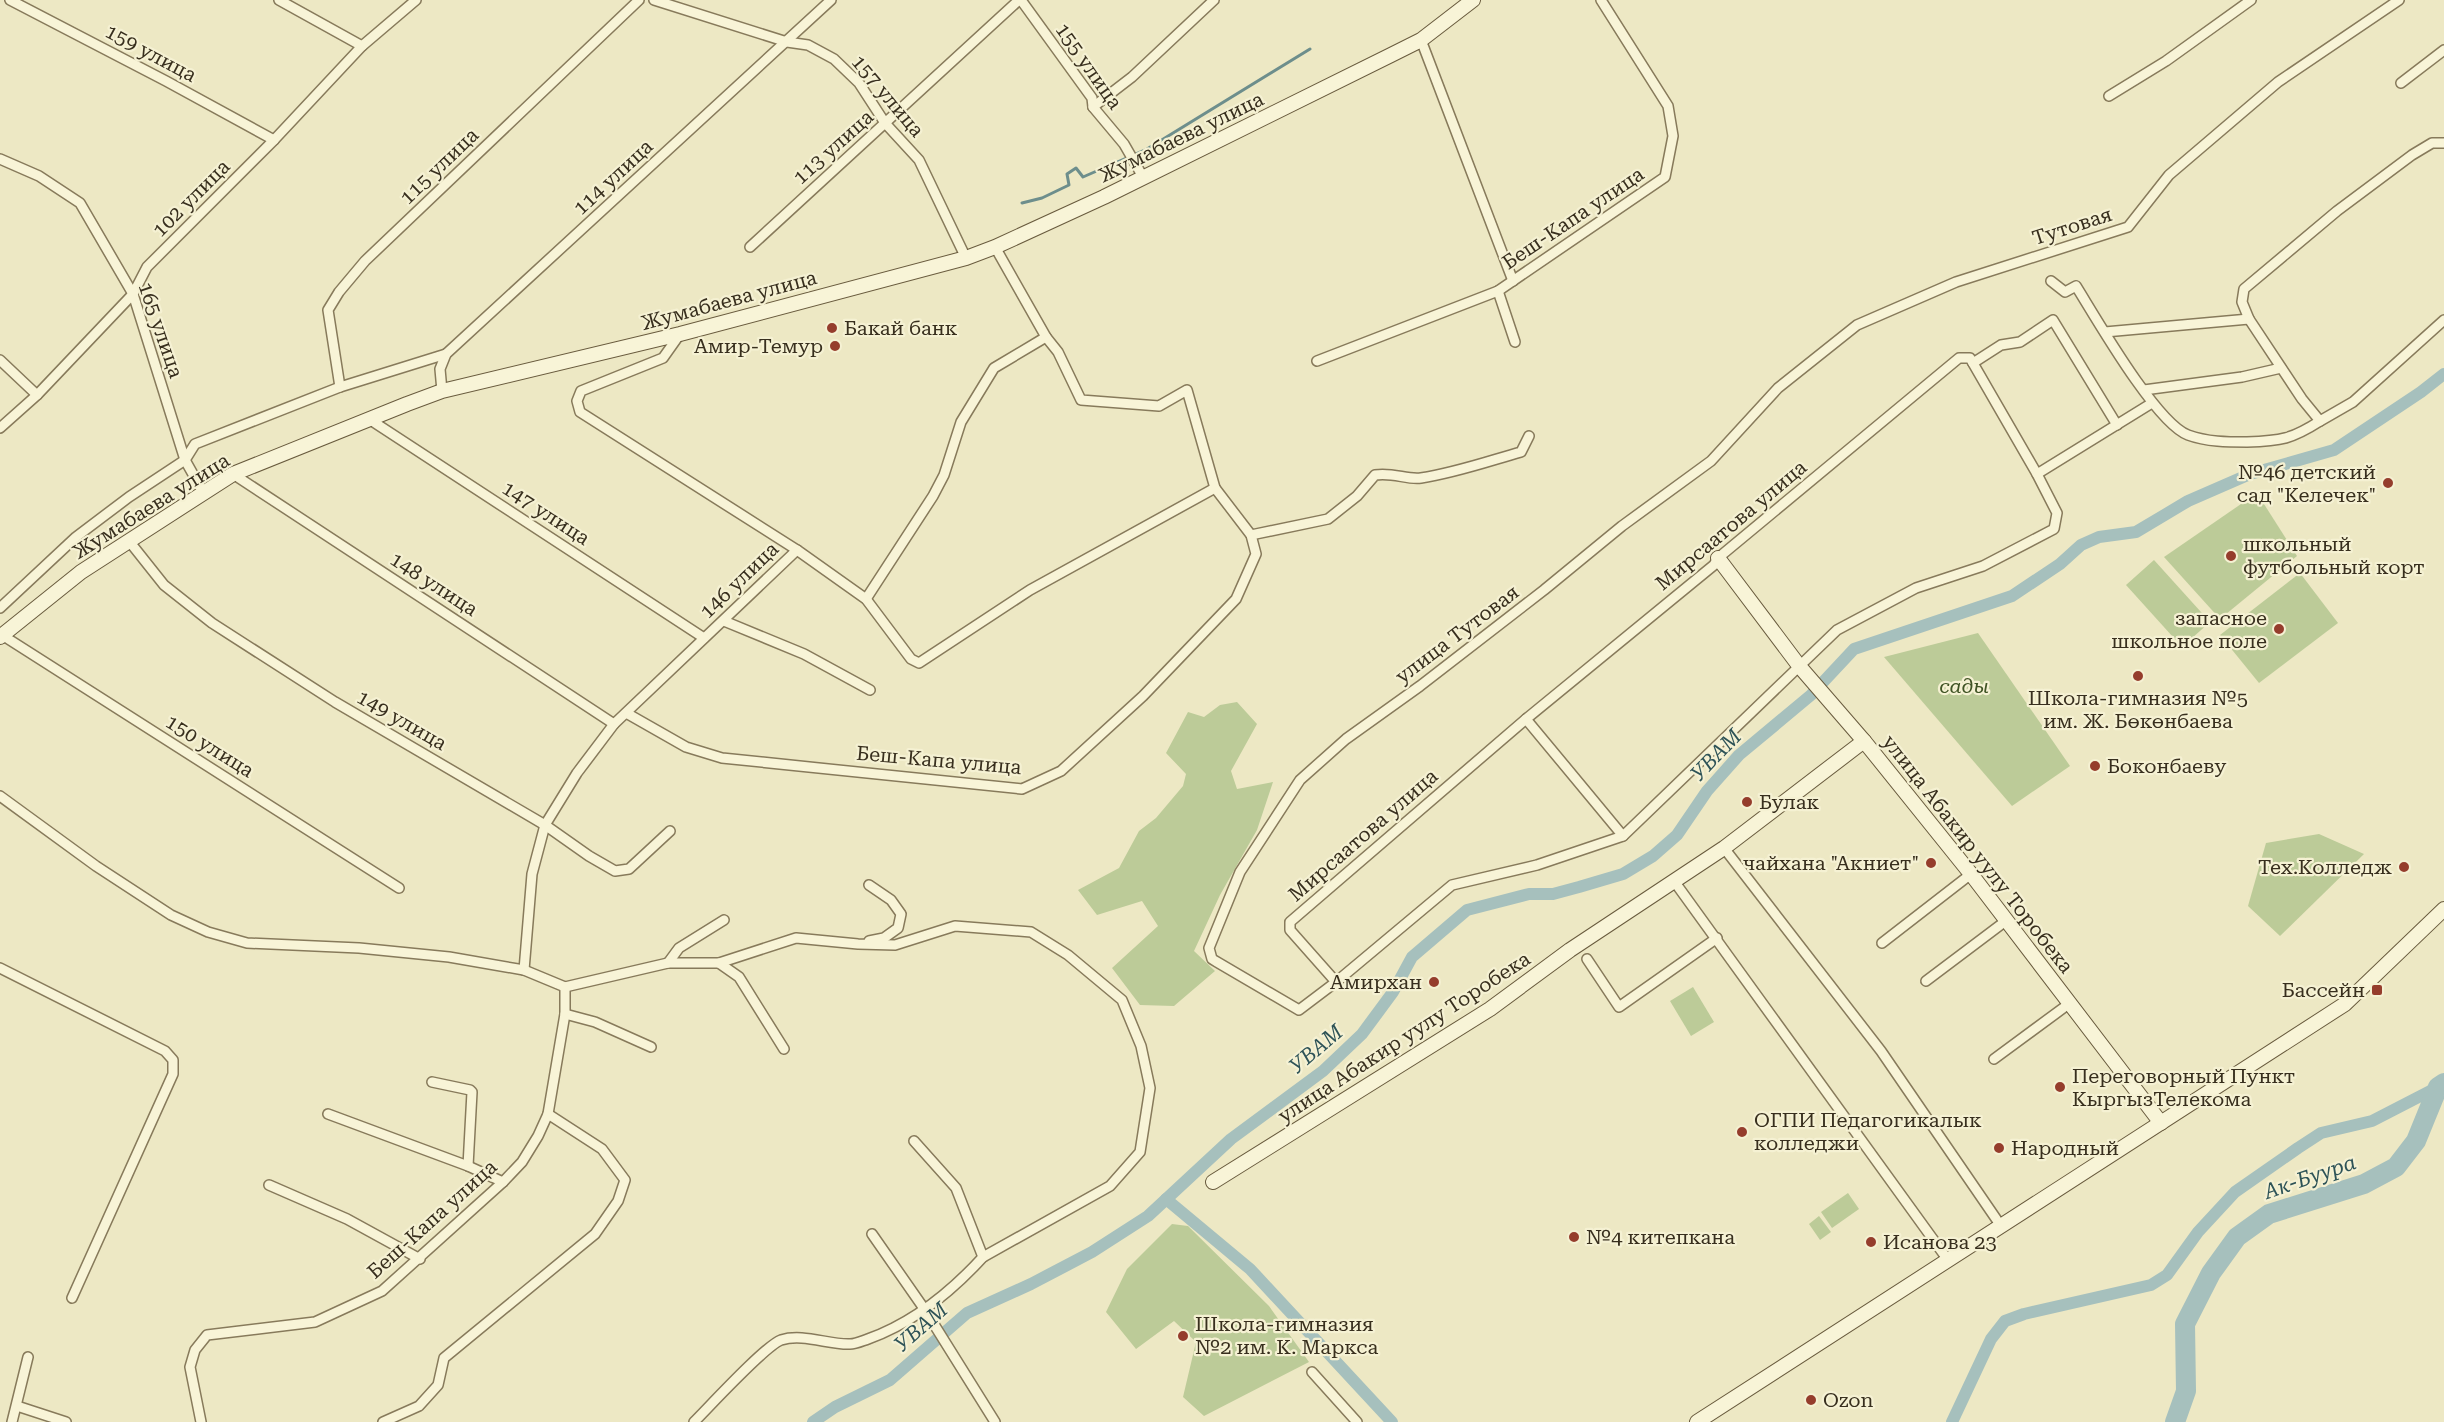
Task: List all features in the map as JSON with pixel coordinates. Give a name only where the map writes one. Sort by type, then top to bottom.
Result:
[{"type":"street","name":"159 улица","points":[[10,0],[274,140]]},
{"type":"street","points":[[279,0],[362,46]]},
{"type":"street","name":"102 улица","points":[[0,428],[37,395],[133,294],[147,267],[274,140],[362,46],[416,0]]},
{"type":"street","name":"115 улица","points":[[340,387],[328,310],[339,292],[365,261],[639,0]]},
{"type":"street","name":"157 улица","points":[[654,0],[786,42],[808,45],[834,59],[859,83],[885,123],[919,160],[966,258]]},
{"type":"street","name":"114 улица","points":[[446,354],[831,0]]},
{"type":"street","name":"155 улица","points":[[1020,0],[1092,98],[1093,107],[1129,151],[1143,177]]},
{"type":"street","name":"113 улица","points":[[750,247],[1020,0]]},
{"type":"street","points":[[1093,107],[1131,77],[1214,0]]},
{"type":"street","name":"Жумабаева улица","points":[[1,636],[81,572],[233,474],[442,391],[681,334],[966,258],[995,247],[1104,197],[1421,40],[1473,0]]},
{"type":"street","name":"Беш-Капа улица","points":[[1317,361],[1498,291],[1665,177],[1673,136],[1668,106],[1601,0]]},
{"type":"street","points":[[2109,96],[2166,61],[2252,0]]},
{"type":"street","name":"Тутовая","points":[[1778,388],[1857,325],[1956,282],[2128,227],[2169,175],[2269,90],[2399,0]]},
{"type":"street","points":[[1421,40],[1513,281]]},
{"type":"street","points":[[2401,83],[2444,50]]},
{"type":"street","points":[[2320,421],[2249,320],[2242,302],[2244,289],[2337,211],[2412,155],[2432,143],[2444,143]]},
{"type":"street","name":"165 улица","points":[[0,159],[39,176],[80,203],[133,294],[185,460],[203,492]]},
{"type":"street","points":[[995,247],[1046,337],[1058,352],[1081,400],[1160,406],[1188,390],[1215,488],[1251,535],[1328,519],[1357,496],[1375,475],[1389,473],[1419,478],[1466,467],[1521,452],[1528,436]]},
{"type":"street","points":[[2051,281],[2065,292],[2076,286],[2152,403],[2187,435],[2222,442],[2280,441],[2302,433],[2353,402],[2444,320]]},
{"type":"street","points":[[1498,291],[1515,342]]},
{"type":"street","points":[[1336,982],[1452,885],[1537,865],[1623,836],[1803,670],[1837,630],[1916,588],[1983,566],[2054,530],[2057,513],[1973,363],[2001,345],[2020,342],[2053,320],[2117,425]]},
{"type":"street","points":[[2105,332],[2249,320]]},
{"type":"street","name":"146 улица","points":[[524,970],[532,874],[545,825],[577,773],[614,724],[628,714],[797,550],[580,411],[577,401],[581,391],[663,358],[681,334]]},
{"type":"street","points":[[866,599],[933,496],[944,475],[961,422],[994,368],[1046,337]]},
{"type":"street","points":[[0,608],[76,537],[129,497],[185,460],[195,444],[340,387],[446,354]]},
{"type":"street","points":[[442,391],[440,369],[446,354]]},
{"type":"street","name":"Мирсаатова улица","points":[[1336,982],[1290,930],[1290,922],[1526,719],[1714,565],[1718,558],[1959,358],[1970,358],[1973,363]]},
{"type":"street","points":[[0,360],[37,395]]},
{"type":"street","points":[[2144,390],[2241,377],[2281,368]]},
{"type":"street","name":"улица Тутовая","points":[[1336,982],[1299,1010],[1217,962],[1212,958],[1209,948],[1240,872],[1300,780],[1346,739],[1420,686],[1622,526],[1711,461],[1778,388]]},
{"type":"street","points":[[2037,474],[2152,403]]},
{"type":"street","name":"147 улица","points":[[369,419],[704,638]]},
{"type":"street","name":"148 улица","points":[[233,474],[614,724]]},
{"type":"street","points":[[797,550],[866,599],[911,659],[919,663],[1030,590],[1215,488]]},
{"type":"street","name":"Беш-Капа улица","points":[[628,714],[686,747],[722,758],[1022,789],[1061,771],[1143,696],[1236,599],[1256,554],[1251,535]]},
{"type":"street","name":"149 улица","points":[[129,541],[164,585],[212,623],[335,702],[545,825],[589,856],[615,870],[629,869],[670,831]]},
{"type":"street","points":[[1718,558],[1803,670],[1864,741]]},
{"type":"street","points":[[724,621],[804,654],[870,690]]},
{"type":"street","name":"150 улица","points":[[1,636],[399,888]]},
{"type":"street","points":[[1526,719],[1623,836]]},
{"type":"street","name":"улица Абакир уулу Торобека","points":[[1213,1182],[1490,1009],[1569,950],[1724,848],[1864,741],[2007,920],[2161,1123]]},
{"type":"street","points":[[0,796],[105,872],[171,915],[208,932],[247,943],[359,948],[449,957],[524,970],[565,987],[668,963],[718,963],[796,938],[895,945],[955,926],[1030,932],[1068,955],[1122,1000],[1141,1046],[1150,1088],[1140,1152],[1110,1186],[983,1257],[927,1314],[887,1332],[852,1344],[780,1340],[694,1422]]},
{"type":"street","points":[[1724,848],[1881,1051],[2001,1226]]},
{"type":"street","points":[[1882,943],[1971,874]]},
{"type":"street","points":[[1674,881],[1948,1260]]},
{"type":"street","points":[[858,944],[884,938],[898,928],[901,914],[891,900],[869,885]]},
{"type":"street","points":[[1696,1422],[2345,1004],[2444,909]]},
{"type":"street","points":[[668,963],[679,948],[724,920]]},
{"type":"street","points":[[1926,981],[2007,920]]},
{"type":"street","points":[[1587,958],[1619,1007],[1717,938]]},
{"type":"street","points":[[718,963],[739,977],[784,1049]]},
{"type":"street","points":[[0,968],[165,1051],[173,1060],[173,1074],[72,1298]]},
{"type":"street","name":"Беш-Капа улица","points":[[201,1422],[190,1367],[195,1350],[207,1335],[315,1322],[382,1292],[522,1162],[548,1114],[565,1014],[565,987]]},
{"type":"street","points":[[1994,1059],[2070,1003]]},
{"type":"street","points":[[565,1014],[595,1022],[651,1047]]},
{"type":"street","points":[[432,1082],[472,1092],[468,1166]]},
{"type":"street","points":[[328,1114],[468,1166],[503,1182]]},
{"type":"street","points":[[383,1422],[419,1406],[438,1385],[444,1358],[595,1234],[618,1201],[626,1180],[602,1149],[548,1114]]},
{"type":"street","points":[[914,1142],[956,1188],[983,1257]]},
{"type":"street","points":[[269,1185],[347,1219],[420,1258]]},
{"type":"street","points":[[872,1234],[927,1314],[995,1422]]},
{"type":"street","points":[[12,1422],[28,1357]]},
{"type":"street","points":[[1312,1372],[1357,1422]]},
{"type":"street","points":[[17,1406],[66,1422]]},
{"type":"green space","name":"школьный футбольный корт","points":[[2257,493],[2297,556],[2220,619],[2164,557]]},
{"type":"green space","points":[[2154,560],[2210,622],[2182,647],[2126,585]]},
{"type":"green space","name":"запасное школьное поле","points":[[2300,573],[2338,623],[2259,683],[2220,635]]},
{"type":"green space","name":"сады","points":[[1978,633],[2070,766],[2012,806],[1884,657]]},
{"type":"green space","points":[[1237,702],[1257,724],[1231,771],[1237,789],[1273,782],[1257,830],[1220,895],[1194,951],[1215,971],[1174,1006],[1140,1005],[1112,968],[1158,926],[1142,901],[1097,915],[1078,890],[1119,868],[1139,831],[1156,818],[1183,786],[1186,774],[1166,753],[1188,712],[1204,717],[1220,705]]},
{"type":"green space","points":[[2319,834],[2364,854],[2280,936],[2248,906],[2266,843]]},
{"type":"green space","points":[[1693,987],[1714,1022],[1691,1036],[1670,1001]]},
{"type":"green space","points":[[1848,1193],[1859,1209],[1832,1228],[1821,1212]]},
{"type":"green space","points":[[1819,1216],[1831,1232],[1820,1240],[1809,1224]]},
{"type":"green space","points":[[1172,1224],[1188,1226],[1269,1306],[1309,1362],[1204,1416],[1183,1397],[1196,1342],[1174,1321],[1136,1349],[1106,1312],[1127,1269]]},
{"type":"waterway","points":[[1022,203],[1042,198],[1069,185],[1067,174],[1076,168],[1083,177],[1147,149],[1310,49]]},
{"type":"waterway","name":"УВАМ","points":[[813,1422],[835,1407],[890,1380],[967,1313],[1031,1284],[1092,1252],[1148,1216],[1231,1139],[1323,1071],[1362,1034],[1393,992],[1412,957],[1467,910],[1529,894],[1553,894],[1579,887],[1623,874],[1653,856],[1677,835],[1707,791],[1739,755],[1811,695],[1854,649],[2012,596],[2060,564],[2081,545],[2099,537],[2136,532],[2188,501],[2250,474],[2334,450],[2444,374]]},
{"type":"waterway","name":"Ак-Буура","points":[[2175,1422],[2186,1391],[2185,1324],[2211,1273],[2237,1237],[2269,1214],[2364,1184],[2396,1167],[2416,1141],[2438,1087],[2444,1083]]},
{"type":"waterway","points":[[1952,1422],[1991,1339],[2005,1321],[2024,1314],[2151,1285],[2167,1275],[2198,1232],[2235,1192],[2298,1148],[2321,1133],[2372,1121],[2438,1087]]},
{"type":"waterway","points":[[1166,1199],[1250,1269],[1392,1422]]},
{"type":"place","name":"Бакай банк","points":[[832,328]]},
{"type":"place","name":"Амир-Темур","points":[[835,346]]},
{"type":"place","name":"№46 детский сад \"Келечек\"","points":[[2388,483]]},
{"type":"place","name":"школьный футбольный корт","points":[[2231,556]]},
{"type":"place","name":"запасное школьное поле","points":[[2279,629]]},
{"type":"place","name":"Школа-гимназия №5 им. Ж. Бөкөнбаева","points":[[2138,676]]},
{"type":"place","name":"Боконбаеву","points":[[2095,766]]},
{"type":"place","name":"Булак","points":[[1747,802]]},
{"type":"place","name":"чайхана \"Акниет\"","points":[[1931,863]]},
{"type":"place","name":"Тех.Колледж","points":[[2404,867]]},
{"type":"place","name":"Амирхан","points":[[1434,982]]},
{"type":"place","name":"Бассейн","points":[[2377,990]]},
{"type":"place","name":"Переговорный Пункт КыргызТелекома","points":[[2060,1087]]},
{"type":"place","name":"ОГПИ Педагогикалык колледжи","points":[[1742,1132]]},
{"type":"place","name":"Народный","points":[[1999,1148]]},
{"type":"place","name":"№4 китепкана","points":[[1574,1237]]},
{"type":"place","name":"Исанова 23","points":[[1871,1242]]},
{"type":"place","name":"Школа-гимназия №2 им. К. Маркса","points":[[1183,1336]]},
{"type":"place","name":"Ozon","points":[[1811,1400]]}]
